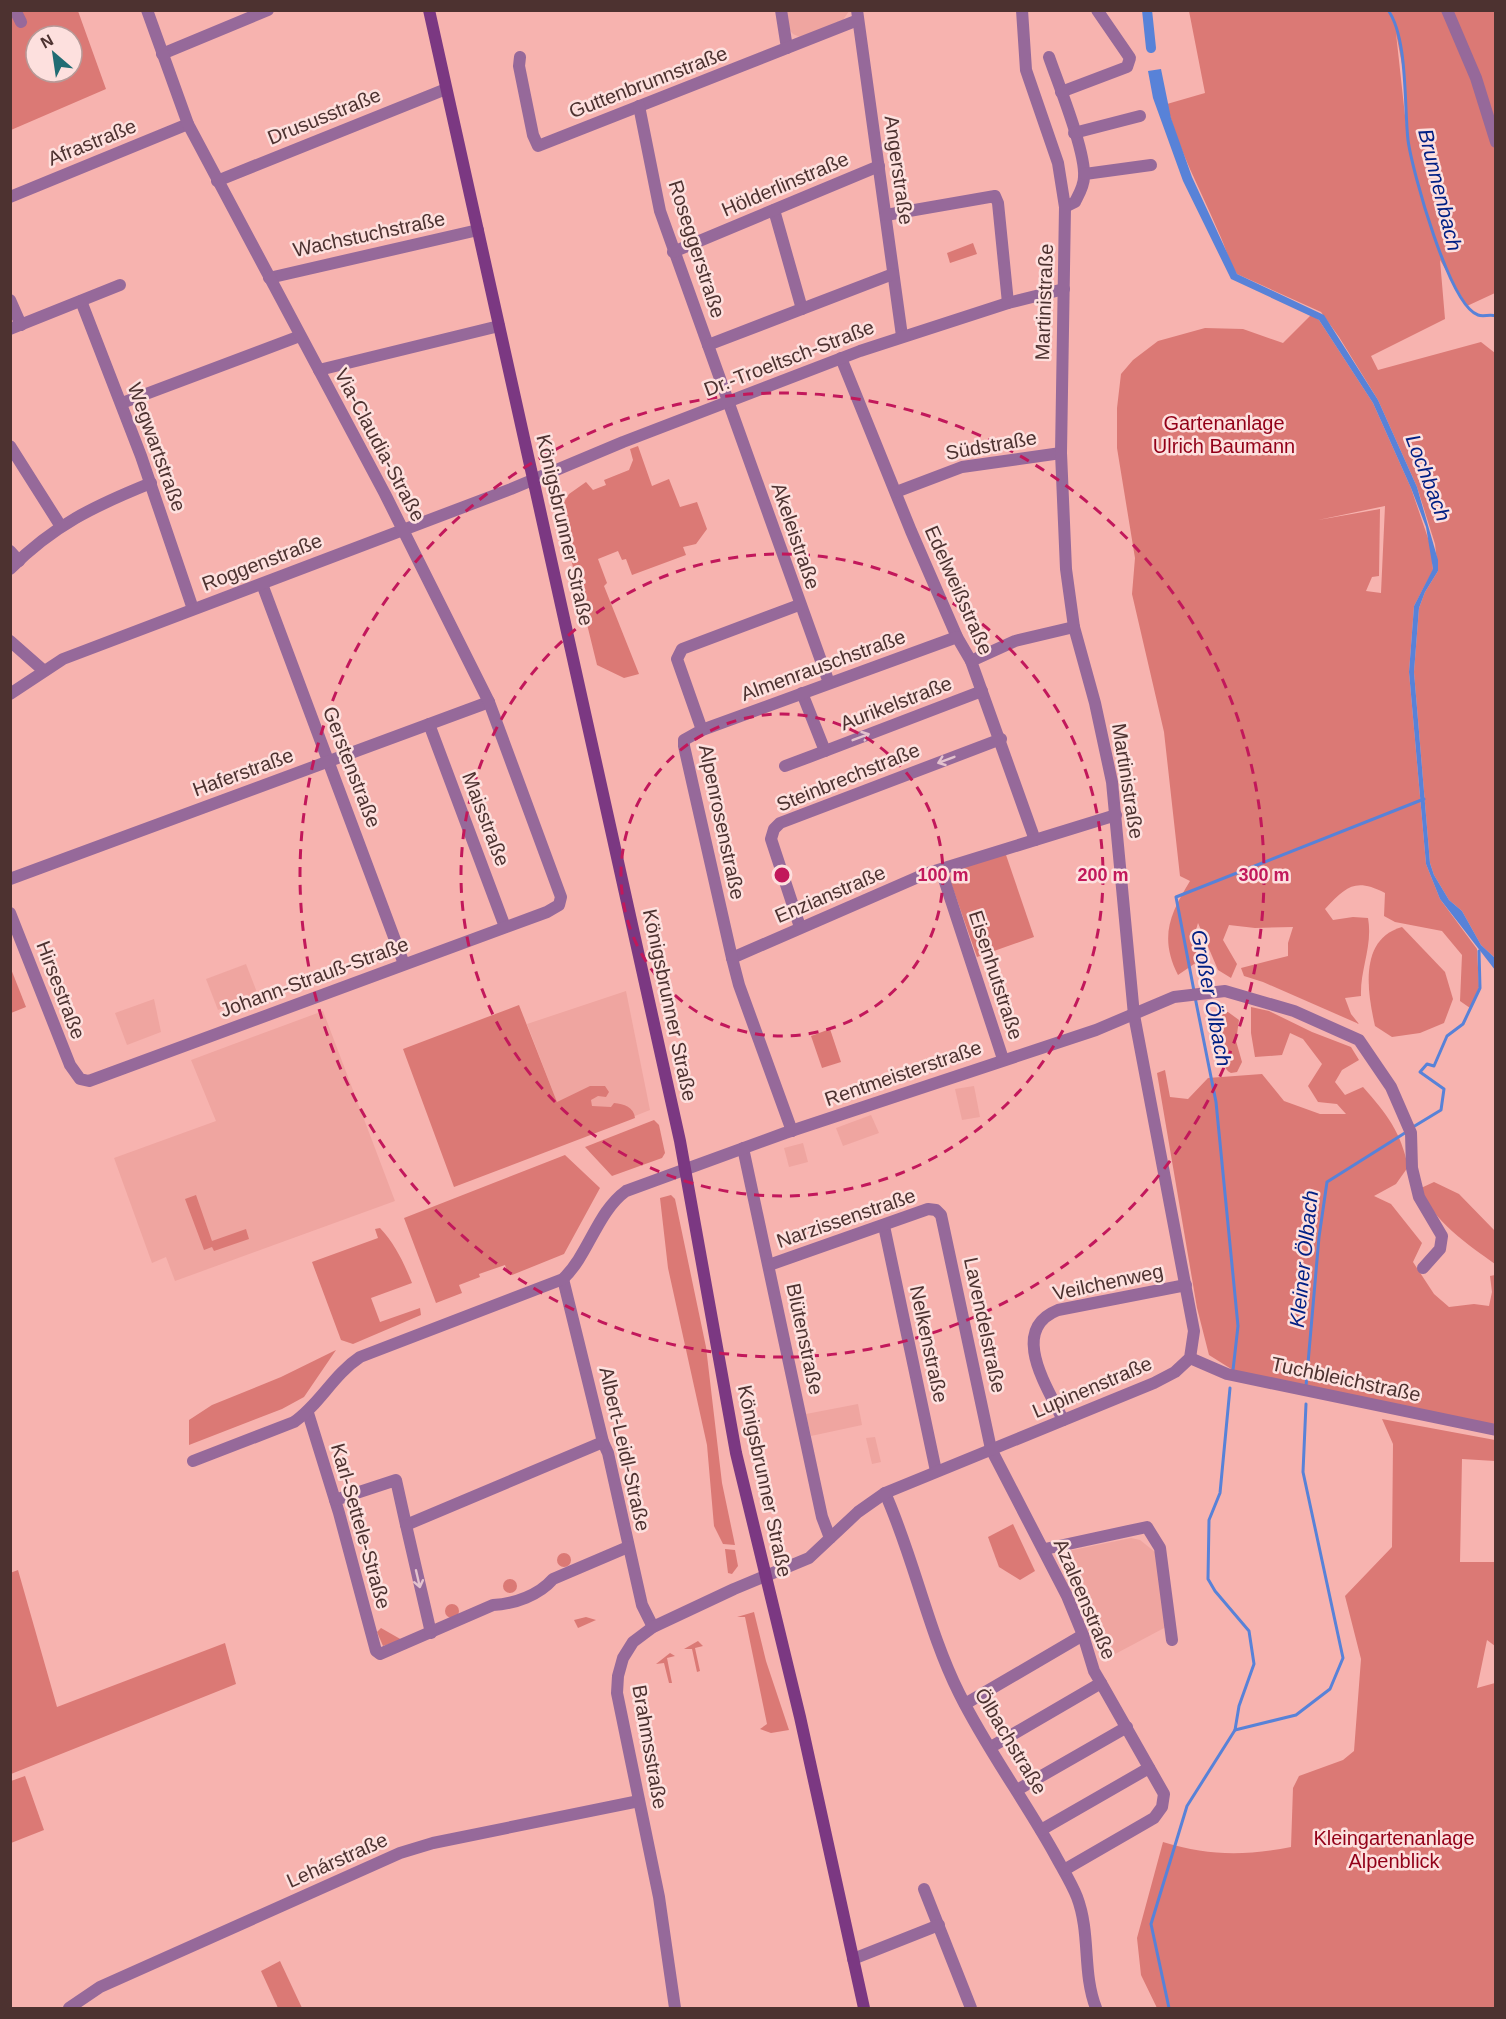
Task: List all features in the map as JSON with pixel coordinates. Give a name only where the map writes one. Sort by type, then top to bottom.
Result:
[{"type":"main road","name":"Königsbrunner Straße","points":[[429,10],[685,1169],[736,1453],[800,1717],[864,2008]]},
{"type":"street","name":"Via-Claudia-Straße","points":[[147,10],[188,124],[403,530],[489,702],[558,887],[561,897],[559,905]]},
{"type":"street","points":[[162,54],[268,10]]},
{"type":"street","points":[[781,10],[787,48]]},
{"type":"street","name":"Martinistraße","points":[[1022,10],[1026,70],[1058,163],[1065,207],[1060,453],[1066,569],[1074,627],[1099,720],[1116,815],[1134,1015]]},
{"type":"street","points":[[1061,92],[1127,67],[1130,58],[1097,10]]},
{"type":"street","points":[[1448,10],[1476,78],[1496,142]]},
{"type":"street","name":"Guttenbrunnstraße","points":[[520,57],[519,66],[533,135],[538,146],[787,48],[857,15]]},
{"type":"street","name":"Angerstraße","points":[[857,15],[902,336]]},
{"type":"street","points":[[1049,57],[1085,174],[1083,188],[1075,202],[1065,207]]},
{"type":"street","name":"Drususstraße","points":[[217,181],[447,89]]},
{"type":"street","name":"Roseggerstraße","points":[[639,106],[660,211],[673,252],[730,400]]},
{"type":"street","points":[[1074,133],[1140,116]]},
{"type":"street","name":"Afrastraße","points":[[10,196],[188,124]]},
{"type":"street","points":[[1085,174],[1151,165]]},
{"type":"street","name":"Hölderlinstraße","points":[[673,252],[879,166]]},
{"type":"street","points":[[886,215],[994,195],[998,203],[1008,303]]},
{"type":"street","points":[[774,210],[802,309]]},
{"type":"street","name":"Wachstuchstraße","points":[[269,278],[478,230]]},
{"type":"street","points":[[708,345],[893,274]]},
{"type":"street","points":[[10,300],[16,327],[120,285]]},
{"type":"street","name":"Dr.-Troeltsch-Straße","points":[[533,479],[840,358],[1008,303],[1064,289]]},
{"type":"street","name":"Wegwartstraße","points":[[81,301],[122,403],[193,609]]},
{"type":"street","points":[[319,370],[499,326]]},
{"type":"street","points":[[122,403],[300,336]]},
{"type":"street","name":"Edelweißstraße","points":[[840,358],[957,637],[971,661],[1001,739],[1035,840]]},
{"type":"street","name":"Akeleistraße","points":[[730,400],[799,604],[830,683]]},
{"type":"street","points":[[10,446],[60,525]]},
{"type":"street","name":"Südstraße","points":[[896,492],[962,467],[1060,453]]},
{"type":"street","name":"Roggenstraße","points":[[10,694],[43,670],[63,659],[533,479]]},
{"type":"street","points":[[13,560],[60,525],[107,500],[151,483]]},
{"type":"street","name":"Gerstenstraße","points":[[262,584],[404,964]]},
{"type":"street","name":"Alpenrosenstraße","points":[[792,1131],[739,985],[732,958],[684,746],[684,740],[690,734],[702,730],[677,659],[682,649],[799,604]]},
{"type":"street","points":[[971,661],[1015,641],[1074,627]]},
{"type":"street","name":"Almenrauschstraße","points":[[702,730],[957,637]]},
{"type":"street","points":[[10,641],[43,670]]},
{"type":"street","name":"Aurikelstraße","points":[[785,766],[982,691]]},
{"type":"street","name":"Aurikelstraße","points":[[802,693],[825,751]]},
{"type":"street","name":"Haferstraße","points":[[10,879],[489,702]]},
{"type":"street","name":"Maisstraße","points":[[429,724],[506,927]]},
{"type":"street","name":"Steinbrechstraße","points":[[800,927],[771,839],[774,828],[780,823],[1001,739]]},
{"type":"street","name":"Enzianstraße","points":[[732,958],[800,927],[940,870],[1116,815]]},
{"type":"street","name":"Eisenhutstraße","points":[[940,870],[1003,1059]]},
{"type":"street","name":"Johann-Strauß-Straße","points":[[80,1079],[99,1079],[506,927],[559,905]]},
{"type":"street","name":"Hirsestraße","points":[[10,913],[70,1065],[80,1079]]},
{"type":"street","points":[[1190,1358],[1194,1331],[1134,1015],[1185,994],[1224,992],[1294,1011],[1359,1040],[1391,1087],[1409,1130],[1412,1168],[1419,1197],[1442,1236],[1440,1249],[1423,1268]]},
{"type":"street","name":"Rentmeisterstraße","points":[[563,1279],[574,1269],[617,1197],[626,1191],[792,1131],[1134,1015]]},
{"type":"street","name":"Blütenstraße","points":[[743,1148],[822,1517],[830,1538]]},
{"type":"street","name":"Narzissenstraße","points":[[769,1266],[928,1209],[936,1210]]},
{"type":"street","name":"Lavendelstraße","points":[[936,1210],[941,1215],[991,1449]]},
{"type":"street","name":"Nelkenstraße","points":[[884,1226],[936,1471]]},
{"type":"street","points":[[193,1461],[279,1429],[308,1413],[337,1376],[360,1357],[563,1279]]},
{"type":"street","name":"Albert-Leidl-Straße","points":[[563,1279],[603,1442],[608,1453],[642,1605],[653,1627]]},
{"type":"street","name":"Veilchenweg","points":[[1063,1420],[1033,1352],[1033,1336],[1042,1319],[1058,1310],[1186,1285]]},
{"type":"street","name":"Lupinenstraße","points":[[765,1577],[809,1558],[858,1512],[885,1493],[1154,1383],[1175,1372],[1190,1358]]},
{"type":"street","name":"Tuchbleichstraße","points":[[1190,1358],[1232,1375],[1306,1393],[1496,1430]]},
{"type":"street","name":"Karl-Settele-Straße","points":[[308,1413],[335,1500],[376,1651],[385,1654],[431,1633]]},
{"type":"street","points":[[406,1525],[603,1442]]},
{"type":"street","name":"Azaleenstraße","points":[[991,1449],[1045,1549],[1083,1635],[1094,1671],[1101,1683],[991,1747]]},
{"type":"street","points":[[335,1500],[396,1480],[431,1633],[493,1605],[516,1601],[545,1588],[553,1579],[628,1547]]},
{"type":"street","name":"Ölbachstraße","points":[[885,1493],[910,1553],[947,1669],[965,1704],[1064,1870],[1076,1895],[1086,1926],[1089,1979],[1096,2008]]},
{"type":"street","points":[[1045,1549],[1147,1527],[1160,1548],[1172,1640]]},
{"type":"street","name":"Brahmsstraße","points":[[675,2008],[659,1897],[617,1694],[618,1676],[623,1659],[633,1642],[653,1627],[765,1577]]},
{"type":"street","points":[[965,1704],[1083,1635]]},
{"type":"street","points":[[1064,1870],[1154,1818],[1162,1807],[1164,1794],[1101,1683]]},
{"type":"street","points":[[1017,1790],[1127,1727]]},
{"type":"street","points":[[1041,1830],[1149,1768]]},
{"type":"street","name":"Lehárstraße","points":[[69,2008],[100,1987],[400,1853],[433,1843],[639,1801]]},
{"type":"street","points":[[924,1889],[971,2008]]},
{"type":"street","points":[[853,1959],[939,1925]]},
{"type":"shaded area","points":[[786,11],[849,11],[843,20],[800,37],[788,28]]},
{"type":"shaded area","points":[[246,964],[258,995],[218,1010],[206,979]]},
{"type":"shaded area","points":[[626,991],[650,1110],[572,1141],[527,1024]]},
{"type":"shaded area","points":[[154,999],[161,1032],[127,1045],[115,1013]]},
{"type":"shaded area","points":[[323,1011],[395,1201],[175,1281],[166,1257],[152,1263],[114,1158],[216,1121],[191,1060]]},
{"type":"shaded area","points":[[974,1086],[980,1117],[962,1120],[955,1089]]},
{"type":"shaded area","points":[[871,1115],[879,1133],[843,1146],[836,1128]]},
{"type":"shaded area","points":[[803,1143],[808,1162],[789,1167],[784,1148]]},
{"type":"shaded area","points":[[858,1404],[862,1425],[811,1436],[806,1414]]},
{"type":"shaded area","points":[[875,1437],[881,1462],[872,1464],[866,1438]]},
{"type":"shaded area","points":[[1131,1538],[1140,1540],[1155,1552],[1166,1627],[1102,1661],[1065,1567],[1068,1551]]},
{"type":"green space","points":[[11,11],[78,11],[83,24],[24,24],[24,84],[84,84],[84,28],[106,89],[11,130]]},
{"type":"green space","points":[[1189,11],[1495,11],[1495,293],[1467,306],[1440,260],[1445,319],[1371,356],[1378,370],[1481,342],[1495,353],[1495,958],[1481,945],[1462,911],[1449,900],[1434,875],[1430,863],[1414,672],[1419,608],[1425,592],[1438,571],[1435,544],[1417,487],[1378,400],[1321,312],[1237,274],[1234,269],[1183,153],[1167,104],[1205,93]],"holes":[[[1396,33],[1404,75],[1407,125]]]},
{"type":"green space","points":[[973,243],[977,254],[950,263],[947,253]]},
{"type":"green space","name":"Gartenanlage Ulrich Baumann","points":[[1311,315],[1319,320],[1373,403],[1411,488],[1431,547],[1433,570],[1414,606],[1409,672],[1426,864],[1440,899],[1477,949],[1479,987],[1470,1008],[1460,1001],[1462,955],[1442,931],[1395,922],[1384,916],[1385,893],[1366,886],[1359,885],[1346,890],[1325,909],[1333,920],[1353,917],[1368,918],[1369,938],[1361,996],[1345,998],[1351,1014],[1359,1024],[1244,976],[1241,968],[1288,956],[1288,943],[1293,927],[1255,928],[1229,925],[1223,940],[1237,964],[1231,978],[1218,970],[1198,923],[1194,937],[1197,962],[1178,975],[1172,961],[1169,949],[1169,926],[1177,904],[1190,881],[1180,876],[1164,732],[1132,594],[1135,558],[1117,448],[1117,408],[1121,374],[1133,360],[1158,341],[1205,328],[1243,329],[1283,343]],"holes":[[[1385,506],[1381,593],[1366,591],[1372,577],[1379,576],[1380,509],[1318,520]]]},
{"type":"green space","points":[[638,446],[652,486],[669,479],[680,507],[697,502],[707,529],[696,544],[683,547],[686,555],[632,575],[626,559],[622,560],[618,551],[598,559],[607,583],[604,586],[639,674],[624,678],[597,665],[559,510],[569,494],[586,482],[593,490],[606,485],[604,480],[629,470],[633,460],[630,449]]},
{"type":"green space","points":[[1005,852],[1034,937],[977,957],[950,880],[951,871]]},
{"type":"green space","points":[[1402,927],[1445,972],[1453,999],[1444,1023],[1420,1033],[1392,1037],[1375,1026],[1370,997],[1369,968],[1372,954],[1379,943],[1388,933]]},
{"type":"green space","points":[[11,969],[26,1007],[10,1013]]},
{"type":"green space","points":[[519,1005],[557,1102],[590,1086],[605,1086],[609,1092],[606,1097],[598,1096],[591,1100],[592,1106],[611,1107],[614,1103],[621,1104],[631,1109],[635,1118],[454,1187],[403,1049]]},
{"type":"green space","points":[[1251,1007],[1269,1011],[1312,1032],[1351,1047],[1359,1060],[1342,1070],[1335,1082],[1345,1095],[1363,1087],[1386,1115],[1397,1133],[1408,1167],[1396,1184],[1374,1196],[1391,1204],[1422,1243],[1413,1262],[1434,1294],[1449,1307],[1474,1304],[1489,1306],[1492,1292],[1490,1276],[1495,1275],[1495,1428],[1236,1372],[1209,1355],[1197,1308],[1157,1073],[1165,1070],[1170,1097],[1188,1099],[1208,1078],[1262,1074],[1284,1101],[1320,1114],[1346,1114],[1337,1104],[1318,1102],[1308,1086],[1322,1064],[1303,1039],[1290,1033],[1282,1055],[1255,1057],[1251,1033]]},
{"type":"green space","points":[[1223,1012],[1228,1012],[1239,1020],[1236,1041],[1242,1062],[1237,1072],[1231,1073],[1226,1068],[1214,1034],[1218,1018]]},
{"type":"green space","points":[[830,1029],[841,1062],[822,1068],[811,1036]]},
{"type":"green space","points":[[654,1120],[659,1125],[665,1153],[662,1158],[612,1176],[585,1147]]},
{"type":"green space","points":[[565,1155],[600,1188],[564,1254],[512,1275],[508,1274],[505,1265],[479,1274],[480,1277],[459,1285],[462,1293],[436,1303],[404,1218]]},
{"type":"green space","points":[[1434,1182],[1459,1194],[1495,1231],[1495,1264],[1452,1231],[1433,1210],[1421,1188]]},
{"type":"green space","points":[[196,1195],[212,1241],[246,1229],[249,1239],[214,1251],[212,1247],[204,1250],[185,1199]]},
{"type":"green space","points":[[671,1195],[675,1199],[706,1347],[722,1483],[735,1545],[723,1544],[714,1526],[707,1445],[668,1268],[660,1198]]},
{"type":"green space","points":[[380,1228],[398,1253],[412,1283],[371,1298],[380,1322],[420,1308],[421,1315],[353,1344],[341,1340],[312,1262],[378,1238],[375,1229]]},
{"type":"green space","points":[[336,1350],[304,1397],[282,1409],[189,1445],[189,1420],[212,1405],[281,1377]]},
{"type":"green space","name":"Kleingartenanlage Alpenblick","points":[[1382,1419],[1495,1440],[1495,1461],[1462,1459],[1460,1562],[1495,1562],[1495,1646],[1487,1640],[1477,1688],[1495,1683],[1495,2008],[1157,2008],[1141,1975],[1137,1938],[1163,1842],[1196,1850],[1227,1853],[1258,1852],[1291,1847],[1293,1788],[1299,1776],[1343,1760],[1354,1751],[1361,1659],[1345,1596],[1392,1547],[1393,1444]]},
{"type":"green space","points":[[1013,1524],[1035,1571],[1020,1580],[999,1567],[988,1537]]},
{"type":"green space","points":[[725,1549],[735,1550],[738,1566],[732,1574],[728,1573]]},
{"type":"green space","points":[[564,1553],[569,1555],[571,1560],[569,1565],[564,1567],[559,1565],[557,1560],[559,1555]]},
{"type":"green space","points":[[18,1570],[57,1707],[225,1643],[236,1684],[11,1774],[10,1573]]},
{"type":"green space","points":[[510,1579],[515,1581],[517,1586],[515,1591],[510,1593],[505,1591],[503,1586],[505,1581]]},
{"type":"green space","points":[[452,1604],[457,1606],[459,1611],[457,1616],[452,1618],[447,1616],[445,1611],[447,1606]]},
{"type":"green space","points":[[754,1612],[766,1661],[789,1730],[771,1733],[760,1729],[767,1724],[745,1617],[737,1617]]},
{"type":"green space","points":[[586,1617],[596,1620],[578,1628],[574,1620]]},
{"type":"green space","points":[[381,1628],[402,1640],[383,1646],[377,1632]]},
{"type":"green space","points":[[698,1641],[703,1646],[695,1648],[700,1671],[697,1672],[692,1649],[684,1649]]},
{"type":"green space","points":[[670,1653],[675,1656],[667,1658],[672,1683],[669,1683],[664,1663],[656,1664]]},
{"type":"green space","points":[[25,1776],[44,1830],[11,1843],[11,1781]]},
{"type":"green space","points":[[280,1961],[302,2008],[278,2008],[261,1971]]},
{"type":"water","points":[[1161,69],[1171,118],[1192,177],[1237,274],[1324,315],[1378,400],[1417,487],[1438,560],[1438,571],[1425,592],[1419,608],[1414,672],[1430,863],[1434,875],[1449,900],[1462,911],[1481,945],[1495,958],[1495,970],[1440,899],[1426,864],[1409,672],[1414,606],[1433,569],[1426,527],[1373,403],[1319,320],[1231,279],[1183,181],[1153,98],[1148,71]]},
{"type":"waterway","name":"Lochbach","points":[[1147,10],[1151,48]]},
{"type":"waterway","name":"Brunnenbach","points":[[1388,10],[1399,37],[1402,54],[1411,156],[1434,235],[1455,288],[1467,306],[1478,315],[1496,316]]},
{"type":"waterway","name":"Großer Ölbach","points":[[1194,991],[1176,897],[1424,799]]},
{"type":"waterway","name":"Kleiner Ölbach","points":[[1413,1127],[1441,1110],[1444,1089],[1420,1072],[1427,1064],[1434,1066],[1447,1036],[1463,1024],[1480,988],[1479,951]]},
{"type":"waterway","name":"Großer Ölbach","points":[[1195,997],[1216,1102],[1238,1326],[1233,1370]]},
{"type":"waterway","name":"Kleiner Ölbach","points":[[1306,1386],[1319,1237],[1327,1182],[1408,1131]]},
{"type":"waterway","name":"Großer Ölbach","points":[[1169,2008],[1151,1924],[1187,1806],[1235,1730],[1239,1706],[1254,1664],[1249,1631],[1215,1591],[1208,1579],[1209,1520],[1220,1493],[1230,1388]]},
{"type":"waterway","name":"Kleiner Ölbach","points":[[1235,1730],[1296,1715],[1330,1689],[1343,1658],[1303,1472],[1306,1404]]}]
